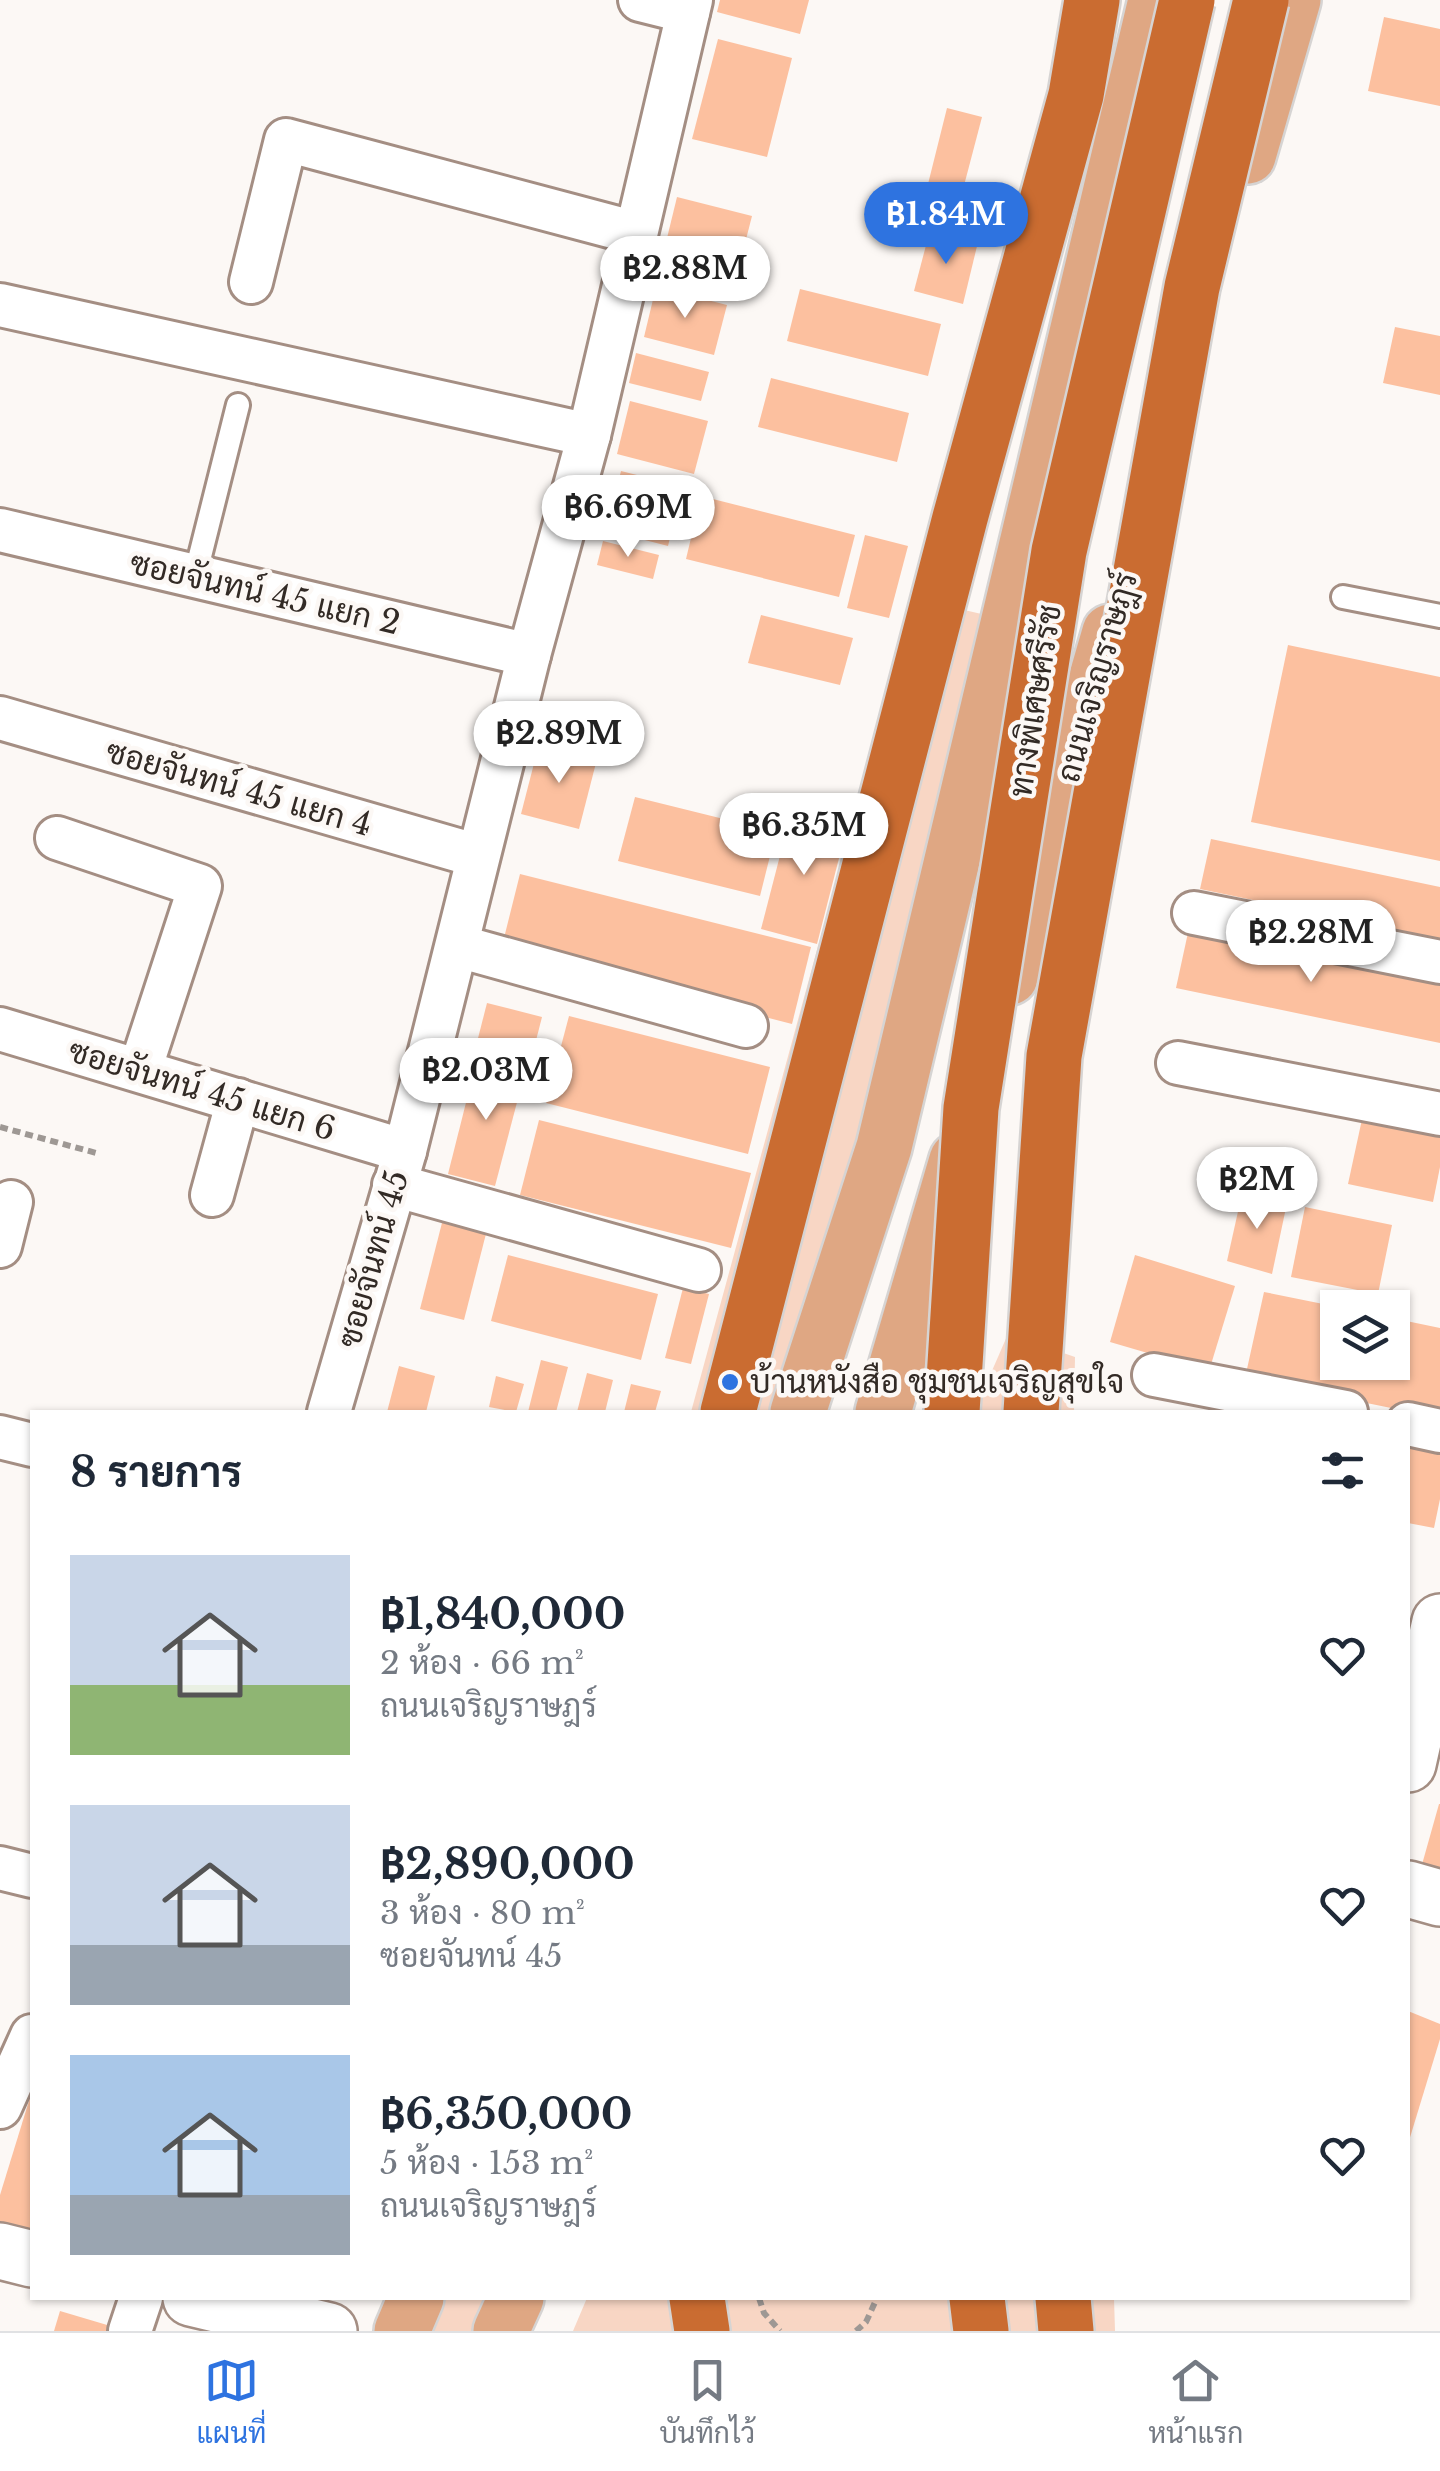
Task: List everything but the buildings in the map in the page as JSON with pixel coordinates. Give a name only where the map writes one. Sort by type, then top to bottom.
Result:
[{"type":"highway","points":[[729,1410],[960,518],[1076,95],[1092,0]]},
{"type":"highway","name":"ทางพิเศษศรีรัช","points":[[952,1410],[971,1108],[1059,552],[1187,0]]},
{"type":"highway","points":[[1031,1410],[1054,1056],[1192,287],[1261,0]]},
{"type":"highway","points":[[697,2300],[702,2331]]},
{"type":"highway","points":[[977,2300],[981,2331]]},
{"type":"highway","points":[[1063,2300],[1066,2331]]},
{"type":"main road","points":[[799,1410],[884,1147],[1156,0]]},
{"type":"main road","name":"ถนนเจริญราษฎร์","points":[[884,1410],[1294,0]]},
{"type":"main road","points":[[402,2331],[415,2300]]},
{"type":"main road","points":[[502,2331],[515,2300]]},
{"type":"street","points":[[640,0],[689,6]]},
{"type":"street","name":"ซอยจันทน์ 45","points":[[330,1410],[399,1168],[529,655],[590,435],[689,6]]},
{"type":"street","points":[[251,282],[286,140],[636,233]]},
{"type":"street","points":[[0,305],[590,435]]},
{"type":"street","name":"ซอยจันทน์ 45 แยก 2","points":[[0,530],[529,655]]},
{"type":"street","name":"ซอยจันทน์ 45 แยก 4","points":[[0,718],[478,856]]},
{"type":"street","points":[[57,838],[200,886],[140,1070]]},
{"type":"street","points":[[1194,913],[1440,962]]},
{"type":"street","points":[[458,946],[746,1026]]},
{"type":"street","name":"ซอยจันทน์ 45 แยก 6","points":[[2,1042],[140,1070],[238,1100],[399,1168],[699,1270]]},
{"type":"street","points":[[1178,1063],[1440,1114]]},
{"type":"street","points":[[212,1194],[238,1100]]},
{"type":"street","points":[[0,1246],[10,1202]]},
{"type":"street","points":[[1154,1375],[1336,1410]]},
{"type":"street","points":[[1410,1424],[1440,1431]]},
{"type":"street","points":[[0,1437],[30,1444]]},
{"type":"street","points":[[1410,1758],[1434,1687],[1440,1622]]},
{"type":"street","points":[[0,1868],[30,1876]]},
{"type":"street","points":[[1410,1890],[1440,1898]]},
{"type":"street","points":[[0,2107],[30,2040]]},
{"type":"street","points":[[0,2251],[30,2258]]},
{"type":"street","points":[[130,2331],[140,2300]]},
{"type":"street","points":[[196,2300],[262,2322],[328,2331]]},
{"type":"lane","points":[[195,576],[238,404]]},
{"type":"lane","points":[[1344,597],[1440,616]]},
{"type":"path","points":[[0,1128],[100,1154]]},
{"type":"path","points":[[760,2300],[764,2313],[780,2331]]},
{"type":"path","points":[[856,2331],[866,2322],[876,2300]]},
{"type":"shaded area","points":[[913,598],[990,616],[801,1354],[783,1410],[692,1410]]},
{"type":"shaded area","points":[[1008,1334],[1075,1357],[1074,1410],[975,1410]]},
{"type":"shaded area","points":[[437,2300],[494,2300],[481,2331],[423,2331]]},
{"type":"shaded area","points":[[586,2300],[1114,2300],[1115,2331],[573,2331]]},
{"type":"place","name":"บ้านหนังสือ ชุมชนเจริญสุขใจ","points":[[730,1382]]}]
